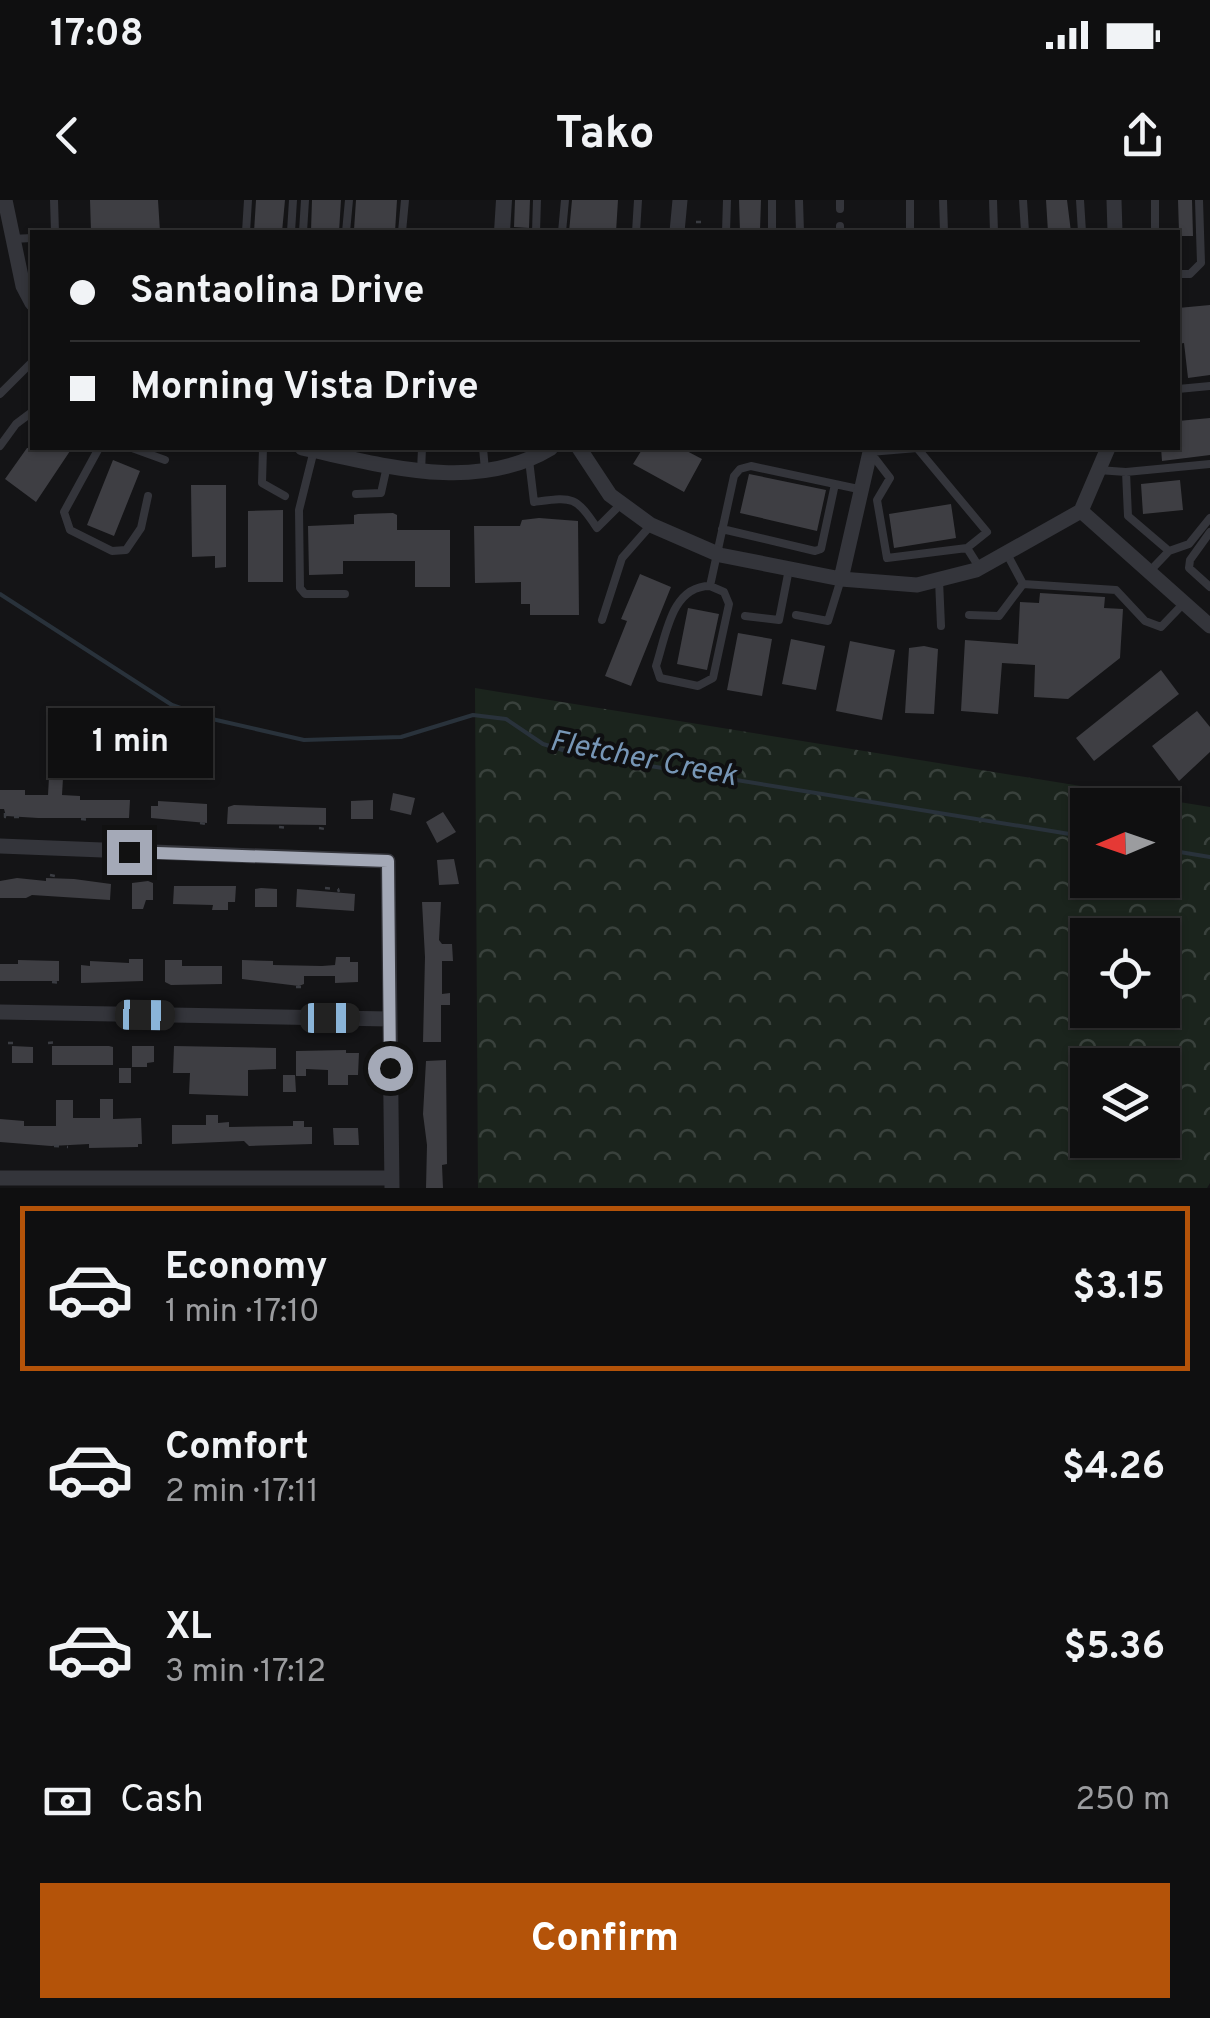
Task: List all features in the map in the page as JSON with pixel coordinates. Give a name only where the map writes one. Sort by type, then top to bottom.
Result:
[{"type":"street","points":[[4,200],[22,286],[30,300]]},
{"type":"street","points":[[677,230],[680,200]]},
{"type":"street","points":[[1114,200],[1116,230]]},
{"type":"street","points":[[321,450],[421,472],[484,470],[548,450]]},
{"type":"street","points":[[580,450],[610,495],[650,526],[716,553],[841,579],[917,585],[980,568],[1080,512],[1107,450]]},
{"type":"street","points":[[841,579],[869,450]]},
{"type":"street","points":[[1080,512],[1210,626]]},
{"type":"street","points":[[0,846],[388,861],[392,1183],[0,1178]]},
{"type":"street","points":[[0,1012],[390,1019]]},
{"type":"lane","points":[[54,200],[56,230]]},
{"type":"lane","points":[[246,230],[248,200]]},
{"type":"lane","points":[[291,230],[293,200]]},
{"type":"lane","points":[[303,230],[305,200]]},
{"type":"lane","points":[[346,230],[349,200]]},
{"type":"lane","points":[[402,230],[405,200]]},
{"type":"lane","points":[[498,230],[500,200]]},
{"type":"lane","points":[[506,230],[508,200]]},
{"type":"lane","points":[[538,230],[540,200]]},
{"type":"lane","points":[[562,230],[565,200]]},
{"type":"lane","points":[[636,230],[638,200]]},
{"type":"lane","points":[[726,200],[726,230]]},
{"type":"lane","points":[[772,200],[772,230]]},
{"type":"lane","points":[[799,200],[800,230]]},
{"type":"lane","points":[[910,200],[910,230]]},
{"type":"lane","points":[[943,200],[944,230]]},
{"type":"lane","points":[[993,200],[994,230]]},
{"type":"lane","points":[[1023,200],[1025,230]]},
{"type":"lane","points":[[1080,200],[1082,230]]},
{"type":"lane","points":[[1155,200],[1155,230]]},
{"type":"lane","points":[[1180,274],[1190,274],[1201,263],[1199,200]]},
{"type":"lane","points":[[11,239],[30,238]]},
{"type":"lane","points":[[0,394],[30,364]]},
{"type":"lane","points":[[1180,389],[1210,386]]},
{"type":"lane","points":[[0,446],[16,424],[30,414]]},
{"type":"lane","points":[[99,450],[64,512],[70,530],[112,551],[126,550],[141,528],[148,496]]},
{"type":"lane","points":[[138,450],[166,460]]},
{"type":"lane","points":[[264,450],[262,483],[285,496]]},
{"type":"lane","points":[[317,450],[298,510],[300,588],[305,594],[344,594]]},
{"type":"lane","points":[[421,472],[422,450]]},
{"type":"lane","points":[[482,450],[484,470]]},
{"type":"lane","points":[[869,450],[890,478],[877,500],[887,558],[967,548],[987,532],[918,450]]},
{"type":"lane","points":[[528,459],[534,502],[568,498],[580,503],[596,528],[622,504]]},
{"type":"lane","points":[[1098,470],[1126,472],[1210,464]]},
{"type":"lane","points":[[356,494],[381,493],[386,466]]},
{"type":"lane","points":[[710,586],[734,476],[740,468],[751,466],[863,490]]},
{"type":"lane","points":[[1126,472],[1128,516],[1169,551]]},
{"type":"lane","points":[[722,529],[815,551],[821,549],[835,484]]},
{"type":"lane","points":[[1150,572],[1169,551],[1189,544],[1210,518]]},
{"type":"lane","points":[[602,620],[622,558],[650,526]]},
{"type":"lane","points":[[1210,532],[1190,560],[1189,568],[1210,587]]},
{"type":"lane","points":[[967,548],[980,568]]},
{"type":"lane","points":[[1007,554],[1023,584]]},
{"type":"lane","points":[[745,616],[779,620],[790,569]]},
{"type":"lane","points":[[796,615],[831,618],[841,579]]},
{"type":"lane","points":[[939,580],[941,626]]},
{"type":"lane","points":[[1023,584],[1116,590],[1144,621],[1161,628],[1184,603]]},
{"type":"lane","points":[[969,615],[999,616],[1023,584]]},
{"type":"lane","points":[[710,586],[724,592],[729,604],[717,672],[698,686],[660,678],[656,666],[678,601],[688,590],[710,586]]},
{"type":"path","points":[[696,222],[706,222]]},
{"type":"path","points":[[6,813],[5,817],[19,817]]},
{"type":"path","points":[[81,819],[92,820]]},
{"type":"path","points":[[200,823],[210,824]]},
{"type":"path","points":[[279,828],[290,828]]},
{"type":"path","points":[[318,828],[330,830]]},
{"type":"path","points":[[50,875],[60,878]]},
{"type":"path","points":[[326,888],[339,892]]},
{"type":"path","points":[[52,982],[63,983]]},
{"type":"path","points":[[296,987],[308,987]]},
{"type":"path","points":[[8,1042],[18,1042]]},
{"type":"path","points":[[48,1042],[59,1042]]},
{"type":"path","points":[[54,1146],[68,1147]]},
{"type":"green space","points":[[475,688],[1093,788],[1070,788],[1070,898],[1180,898],[1180,802],[1210,807],[1207,1188],[478,1188]]},
{"type":"building","points":[[90,200],[158,200],[160,230],[91,230]]},
{"type":"building","points":[[256,200],[285,200],[282,230],[254,230]]},
{"type":"building","points":[[312,200],[341,200],[339,230],[311,230]]},
{"type":"building","points":[[356,200],[397,200],[395,230],[354,230]]},
{"type":"building","points":[[515,200],[530,200],[529,228],[514,227]]},
{"type":"building","points":[[572,200],[618,200],[616,230],[569,230]]},
{"type":"building","points":[[739,200],[761,200],[760,230],[740,230]]},
{"type":"building","points":[[1046,200],[1067,200],[1071,230],[1048,230]]},
{"type":"building","points":[[1178,200],[1192,200],[1193,236],[1181,236]]},
{"type":"building","points":[[1210,305],[1210,375],[1188,378],[1184,343],[1180,344],[1180,308]]},
{"type":"building","points":[[1210,418],[1210,455],[1162,461],[1161,450],[1180,450],[1180,421]]},
{"type":"building","points":[[27,448],[71,450],[36,502],[5,479]]},
{"type":"building","points":[[642,450],[685,450],[702,459],[684,492],[633,464]]},
{"type":"building","points":[[113,460],[140,471],[114,536],[87,525]]},
{"type":"building","points":[[749,474],[826,490],[817,531],[740,513]]},
{"type":"building","points":[[1180,480],[1183,510],[1143,514],[1141,484]]},
{"type":"building","points":[[191,485],[226,485],[226,567],[215,568],[215,556],[192,557]]},
{"type":"building","points":[[951,504],[956,538],[894,548],[889,514]]},
{"type":"building","points":[[283,510],[283,582],[248,582],[248,511]]},
{"type":"building","points":[[354,515],[397,515],[397,530],[450,530],[450,587],[415,587],[415,561],[343,561],[343,574],[309,575],[308,526],[354,524]]},
{"type":"building","points":[[522,520],[578,521],[579,615],[530,615],[530,604],[521,604],[521,582],[475,583],[474,526],[520,526]]},
{"type":"building","points":[[640,574],[671,587],[631,686],[605,676],[627,621],[621,619]]},
{"type":"building","points":[[1040,593],[1105,597],[1104,608],[1123,609],[1120,658],[1068,699],[1034,697],[1035,665],[1002,663],[998,714],[961,711],[965,640],[1018,644],[1020,602],[1039,603]]},
{"type":"building","points":[[688,608],[719,614],[707,670],[677,664]]},
{"type":"building","points":[[738,633],[772,639],[762,696],[727,690]]},
{"type":"building","points":[[791,639],[825,646],[816,690],[782,684]]},
{"type":"building","points":[[850,641],[895,650],[882,720],[836,711]]},
{"type":"building","points":[[909,648],[938,649],[934,714],[905,713]]},
{"type":"building","points":[[1161,670],[1179,694],[1094,761],[1076,738]]},
{"type":"building","points":[[1197,711],[1210,727],[1210,752],[1179,781],[1152,746]]},
{"type":"building","points":[[49,777],[63,778],[62,795],[80,796],[80,800],[130,800],[129,818],[6,816],[4,809],[0,809],[0,790],[48,795]]},
{"type":"building","points":[[393,793],[415,798],[411,815],[390,810]]},
{"type":"building","points":[[373,800],[373,819],[351,819],[351,801]]},
{"type":"building","points":[[158,801],[207,804],[207,823],[151,818],[151,806],[158,806]]},
{"type":"building","points":[[228,807],[326,808],[326,825],[227,824]]},
{"type":"building","points":[[443,812],[456,832],[437,843],[426,822]]},
{"type":"building","points":[[454,859],[459,884],[439,885],[437,860]]},
{"type":"building","points":[[17,878],[111,884],[110,900],[32,895],[0,898],[0,881]]},
{"type":"building","points":[[132,883],[153,883],[153,900],[146,900],[143,909],[132,909]]},
{"type":"building","points":[[174,886],[236,886],[235,902],[228,902],[228,910],[212,910],[213,905],[173,904]]},
{"type":"building","points":[[255,889],[277,889],[277,907],[255,907]]},
{"type":"building","points":[[297,889],[355,894],[354,911],[296,907]]},
{"type":"building","points":[[422,902],[441,902],[439,940],[452,944],[453,961],[442,961],[442,994],[450,993],[450,1005],[441,1005],[441,1042],[423,1042]]},
{"type":"building","points":[[336,957],[350,957],[350,962],[358,962],[358,982],[335,983],[335,976],[304,976],[304,984],[299,986],[242,979],[242,960],[322,966],[335,965]]},
{"type":"building","points":[[129,959],[143,959],[143,981],[81,983],[81,965],[90,966],[90,961],[129,963]]},
{"type":"building","points":[[18,960],[59,961],[59,981],[0,981],[0,964],[18,964]]},
{"type":"building","points":[[165,960],[182,960],[182,966],[222,966],[222,984],[171,985],[165,982]]},
{"type":"building","points":[[12,1046],[33,1047],[33,1063],[12,1063]]},
{"type":"building","points":[[52,1046],[113,1047],[113,1065],[52,1065]]},
{"type":"building","points":[[132,1046],[154,1046],[154,1062],[147,1063],[147,1067],[132,1067]]},
{"type":"building","points":[[174,1046],[276,1048],[276,1069],[248,1070],[248,1096],[189,1094],[190,1073],[173,1073]]},
{"type":"building","points":[[296,1051],[359,1053],[358,1075],[348,1075],[348,1085],[328,1085],[328,1070],[306,1069],[306,1076],[296,1076]]},
{"type":"building","points":[[446,1060],[447,1164],[442,1165],[443,1188],[426,1188],[426,1061]]},
{"type":"building","points":[[119,1068],[131,1068],[131,1083],[119,1083]]},
{"type":"building","points":[[283,1075],[295,1075],[296,1092],[283,1092]]},
{"type":"building","points":[[100,1099],[113,1099],[113,1119],[141,1118],[142,1144],[89,1148],[89,1144],[0,1142],[0,1119],[24,1121],[24,1126],[56,1126],[56,1100],[73,1100],[73,1118],[100,1118]]},
{"type":"building","points":[[206,1115],[218,1115],[218,1123],[229,1122],[229,1127],[293,1126],[293,1121],[304,1121],[304,1127],[312,1127],[312,1144],[172,1144],[172,1125],[206,1125]]},
{"type":"building","points":[[333,1128],[358,1128],[359,1145],[334,1145]]},
{"type":"waterway","name":"Fletcher Creek","points":[[0,594],[172,705],[212,719],[304,740],[401,737],[473,715],[506,719],[543,744],[576,754],[1070,834]]},
{"type":"waterway","name":"Fletcher Creek","points":[[1180,852],[1210,857]]},
{"type":"route","points":[[129,852],[388,861],[390,1068]]}]
